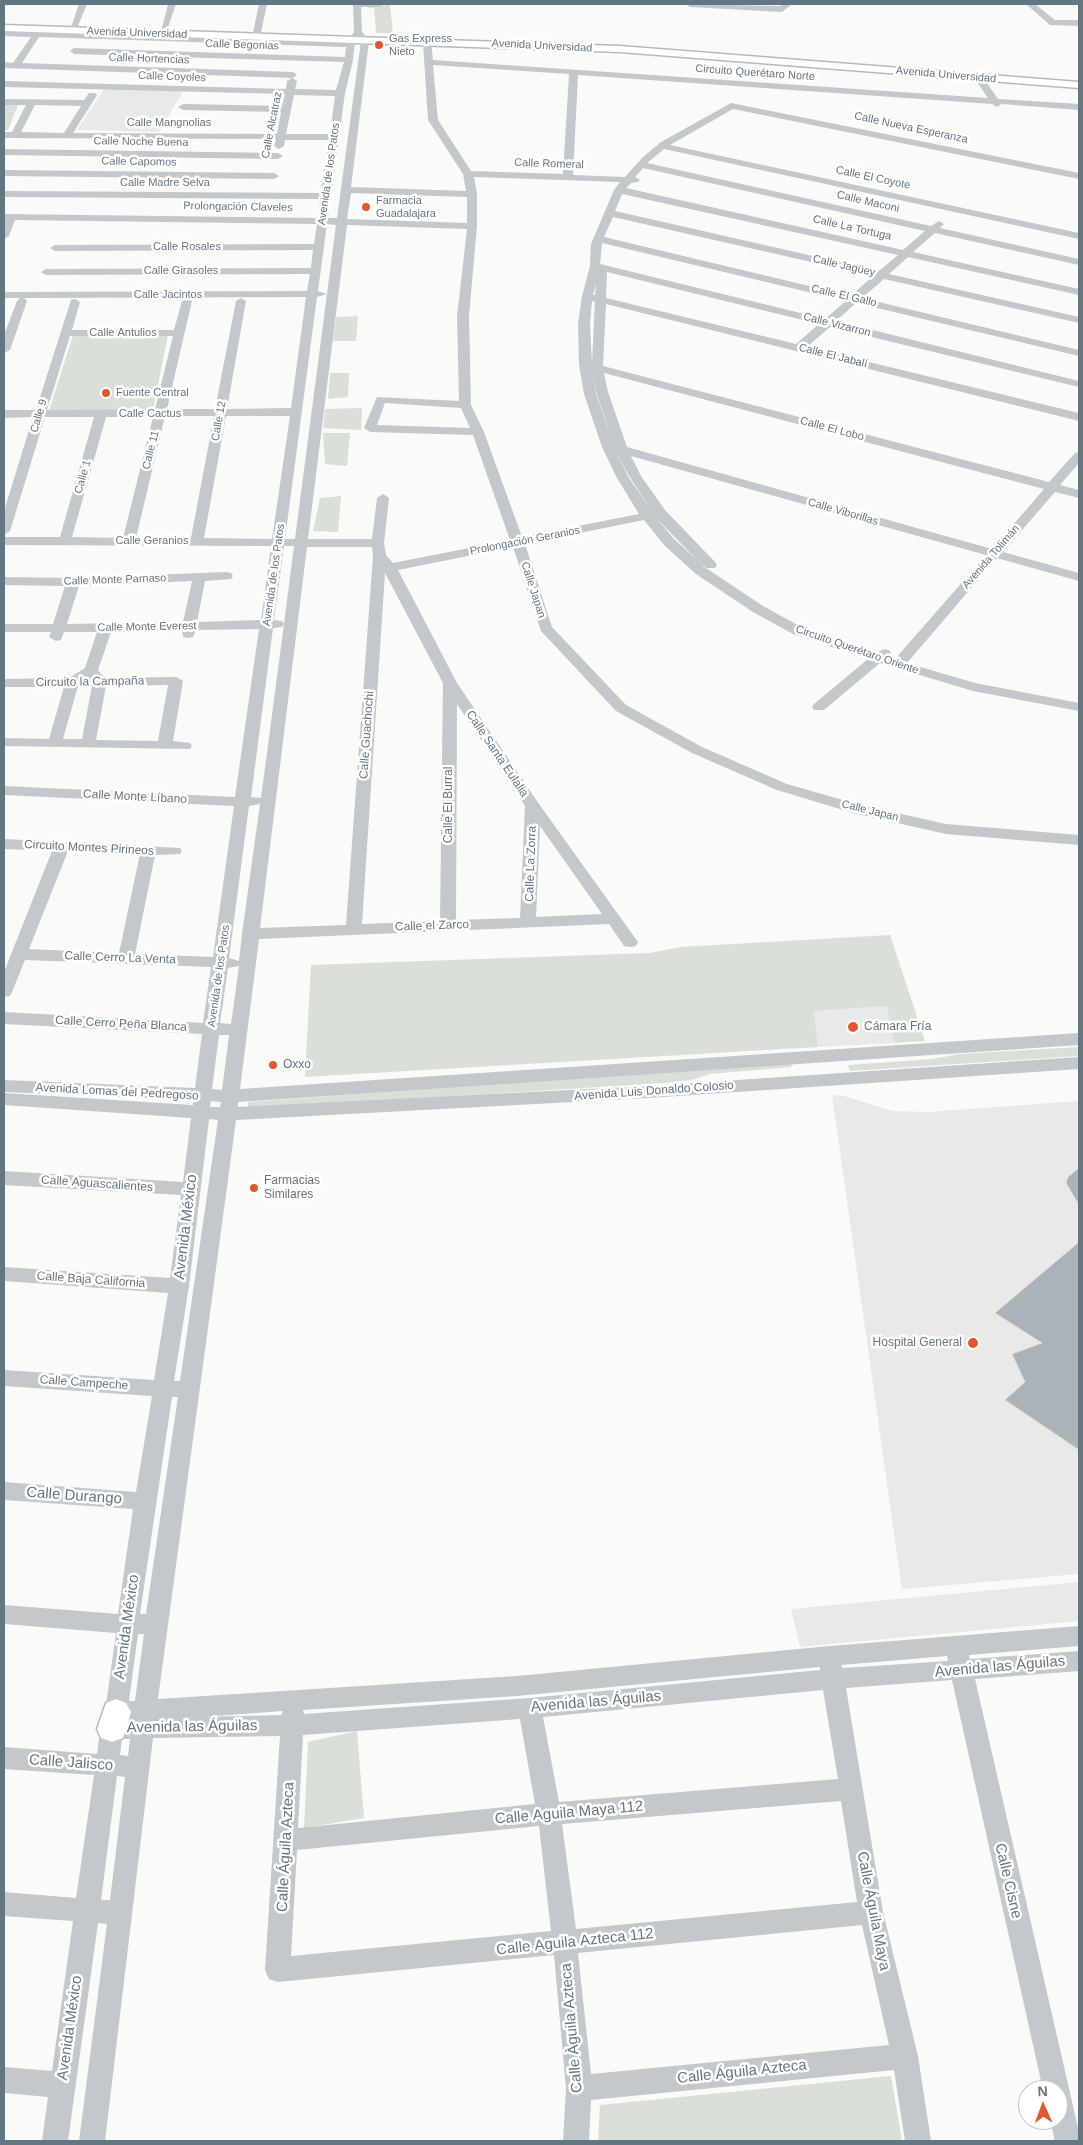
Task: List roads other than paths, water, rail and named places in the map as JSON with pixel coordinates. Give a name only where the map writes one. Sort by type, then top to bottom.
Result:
[{"type":"main road","name":"Avenida Universidad","points":[[4,27],[638,50],[1079,80]]},
{"type":"main road","name":"Avenida Universidad","points":[[357,39],[607,45],[1079,85]]},
{"type":"street","points":[[73,30],[83,4]]},
{"type":"street","points":[[163,32],[172,4]]},
{"type":"street","points":[[256,35],[263,4]]},
{"type":"street","points":[[4,33],[86,36],[357,39],[356,4],[380,4]]},
{"type":"street","points":[[690,4],[782,9],[788,4]]},
{"type":"street","points":[[1030,4],[1053,23],[1079,23]]},
{"type":"street","points":[[14,66],[37,34]]},
{"type":"street","points":[[62,67],[86,36]]},
{"type":"street","points":[[198,72],[219,36]]},
{"type":"street","name":"Avenida de los Patos","points":[[202,1105],[340,93],[357,39]]},
{"type":"street","name":"Avenida de los Patos","points":[[229,1105],[347,185],[357,39]]},
{"type":"street","name":"Calle Japan","points":[[427,42],[433,120],[468,174],[472,194],[472,226],[463,316],[466,405],[478,432],[518,542],[546,628],[621,708],[697,750],[782,787],[853,808],[946,829],[1079,840]]},
{"type":"street","name":"Calle Begonias","points":[[74,51],[349,60]]},
{"type":"street","name":"Calle Alcatraz","points":[[270,196],[296,58]]},
{"type":"street","name":"Circuito Querétaro Norte","points":[[430,64],[573,72],[738,96],[996,103],[1079,108]]},
{"type":"street","name":"Calle Hortencias","points":[[4,65],[293,75]]},
{"type":"street","points":[[67,135],[108,69]]},
{"type":"street","points":[[568,177],[573,72]]},
{"type":"street","points":[[979,78],[996,103]]},
{"type":"street","name":"Calle Coyoles","points":[[4,84],[340,93]]},
{"type":"street","points":[[193,89],[181,110],[233,112],[286,109]]},
{"type":"street","name":"Calle Nueva Esperanza","points":[[738,96],[914,143],[1079,178]]},
{"type":"street","name":"Circuito Querétaro Oriente","points":[[653,514],[623,478],[608,446],[590,394],[591,366],[587,296],[598,267],[604,239],[613,214],[629,185],[667,147],[738,96]]},
{"type":"street","points":[[4,102],[86,103]]},
{"type":"street","points":[[15,135],[32,102]]},
{"type":"street","name":"Calle Mangnolias","points":[[4,135],[98,136],[169,132],[334,137]]},
{"type":"street","points":[[55,248],[98,136]]},
{"type":"street","name":"Calle El Coyote","points":[[667,147],[1079,236]]},
{"type":"street","name":"Calle Noche Buena","points":[[4,152],[278,156]]},
{"type":"street","name":"Calle Maconi","points":[[646,166],[1079,262]]},
{"type":"street","name":"Calle Capomos","points":[[4,173],[274,176]]},
{"type":"street","name":"Calle Romeral","points":[[468,174],[568,177],[629,185]]},
{"type":"street","points":[[328,180],[347,185],[472,194]]},
{"type":"street","name":"Calle La Tortuga","points":[[629,185],[906,253],[1079,292]]},
{"type":"street","name":"Calle Madre Selva","points":[[4,194],[55,248],[270,196],[326,196]]},
{"type":"street","points":[[798,348],[956,209]]},
{"type":"street","name":"Calle Jagüey","points":[[613,214],[1079,320]]},
{"type":"street","points":[[4,236],[7,217],[55,248],[199,244]]},
{"type":"street","name":"Prolongación Claveles","points":[[199,244],[323,221],[472,226]]},
{"type":"street","name":"Calle El Gallo","points":[[604,239],[1079,353]]},
{"type":"street","name":"Calle Girasoles","points":[[55,248],[199,244],[316,271]]},
{"type":"street","name":"Calle Rosales","points":[[55,248],[199,244],[319,246]]},
{"type":"street","name":"Calle 11","points":[[129,541],[180,333],[199,244]]},
{"type":"street","name":"Calle Jacintos","points":[[4,295],[55,248]]},
{"type":"street","name":"Calle Jacintos","points":[[55,248],[187,298],[241,301],[332,297]]},
{"type":"street","name":"Calle Jacintos","points":[[4,302],[22,302],[55,248]]},
{"type":"street","name":"Calle Jacintos","points":[[55,248],[75,302],[187,298],[312,298]]},
{"type":"street","name":"Circuito Querétaro Oriente","points":[[598,267],[600,299],[591,366],[622,450],[653,514],[670,543],[701,571],[746,595],[798,631],[907,664],[1079,708]]},
{"type":"street","name":"Calle Vizarron","points":[[598,267],[1079,384]]},
{"type":"street","name":"Calle El Jabalí","points":[[587,296],[1079,417]]},
{"type":"street","name":"Calle 12","points":[[197,542],[241,301]]},
{"type":"street","points":[[4,350],[22,302]]},
{"type":"street","name":"Calle 9","points":[[4,531],[75,302]]},
{"type":"street","name":"Calle Antulios","points":[[65,333],[180,333]]},
{"type":"street","name":"Calle El Lobo","points":[[591,366],[1079,494]]},
{"type":"street","points":[[466,405],[381,399],[370,428],[478,432]]},
{"type":"street","name":"Calle Cactus","points":[[4,414],[296,412]]},
{"type":"street","name":"Calle 1","points":[[65,541],[101,414]]},
{"type":"street","name":"Calle Viborillas","points":[[608,446],[1079,577]]},
{"type":"street","name":"Avenida Tolimán","points":[[907,664],[1058,488],[1079,456]]},
{"type":"street","name":"Avenida Tolimán","points":[[1058,488],[1079,472]]},
{"type":"street","name":"Calle Guachochi","points":[[354,928],[381,559],[383,498]]},
{"type":"street","name":"Prolongación Geranios","points":[[301,542],[381,559],[518,542],[653,514]]},
{"type":"street","name":"Calle Geranios","points":[[4,541],[301,542]]},
{"type":"street","name":"Calle Santa Eulalia","points":[[381,559],[450,683],[533,806],[630,942]]},
{"type":"street","name":"Calle Monte Parnaso","points":[[4,581],[73,582],[226,576]]},
{"type":"street","points":[[188,631],[199,577]]},
{"type":"street","points":[[57,633],[73,582]]},
{"type":"street","name":"Calle Monte Everest","points":[[4,628],[57,633]]},
{"type":"street","name":"Calle Monte Everest","points":[[4,638],[57,633],[290,628]]},
{"type":"street","points":[[55,743],[72,682],[91,670],[103,632]]},
{"type":"street","points":[[819,707],[881,655]]},
{"type":"street","points":[[88,744],[100,682],[91,670]]},
{"type":"street","name":"Circuito la Campaña","points":[[4,683],[176,681],[165,745]]},
{"type":"street","name":"Calle El Burral","points":[[448,926],[450,683]]},
{"type":"street","name":"Circuito Querétaro Oriente","points":[[988,686],[1079,701]]},
{"type":"street","points":[[4,742],[185,746]]},
{"type":"street","name":"Calle Monte Líbano","points":[[4,790],[244,801],[267,800]]},
{"type":"street","name":"Calle La Zorra","points":[[528,922],[533,806]]},
{"type":"street","name":"Circuito Montes Pirineos","points":[[4,844],[148,852],[174,851]]},
{"type":"street","points":[[4,992],[62,846]]},
{"type":"street","points":[[126,959],[148,852]]},
{"type":"street","name":"Calle el Zarco","points":[[250,934],[354,928],[613,919]]},
{"type":"street","name":"Calle Cerro La Venta","points":[[20,954],[246,964]]},
{"type":"street","name":"Calle Cerro Peña Blanca","points":[[4,1018],[238,1030]]},
{"type":"street","name":"Avenida Luis Donaldo Colosio","points":[[229,1105],[1079,1039]]},
{"type":"street","name":"Avenida Luis Donaldo Colosio","points":[[229,1105],[648,1092],[1079,1063]]},
{"type":"street","name":"Avenida Lomas del Pedregoso","points":[[4,1086],[202,1105]]},
{"type":"street","name":"Avenida Lomas del Pedregoso","points":[[4,1099],[229,1105]]},
{"type":"street","name":"Avenida México","points":[[55,2141],[127,1624],[179,1286],[202,1105]]},
{"type":"street","name":"Avenida México","points":[[92,2141],[156,1624],[229,1105]]},
{"type":"street","name":"Calle Aguascalientes","points":[[4,1178],[190,1189]]},
{"type":"street","name":"Calle Baja California","points":[[4,1274],[179,1286]]},
{"type":"street","name":"Calle Campeche","points":[[4,1378],[189,1390]]},
{"type":"street","name":"Calle Durango","points":[[4,1491],[145,1502]]},
{"type":"street","points":[[4,1614],[127,1624],[156,1624]]},
{"type":"street","name":"Avenida las Águilas","points":[[114,1721],[145,1718],[293,1713],[530,1708],[831,1668],[956,1646],[1079,1636]]},
{"type":"street","name":"Calle Cisne","points":[[956,1646],[960,1671],[1054,2080]]},
{"type":"street","name":"Avenida las Águilas","points":[[293,1713],[517,1686],[831,1668],[960,1671],[1079,1661]]},
{"type":"street","name":"Calle Águila Maya","points":[[831,1668],[871,1912],[905,2056],[918,2141]]},
{"type":"street","name":"Calle Àguila Azteca","points":[[530,1708],[549,1814],[565,1943],[578,2088],[576,2141]]},
{"type":"street","name":"Calle Águila Azteca","points":[[278,1970],[293,1713]]},
{"type":"street","name":"Calle Jalisco","points":[[4,1758],[138,1767]]},
{"type":"street","name":"Calle Aguila Maya 112","points":[[287,1840],[549,1814],[851,1789]]},
{"type":"street","points":[[4,1904],[120,1913]]},
{"type":"street","name":"Calle Aguila Azteca 112","points":[[278,1970],[871,1912]]},
{"type":"street","name":"Calle Águila Azteca","points":[[578,2088],[905,2056]]},
{"type":"street","points":[[4,2080],[62,2085]]},
{"type":"place","name":"Gas Express Nieto","points":[[379,45]]},
{"type":"place","name":"Farmacia Guadalajara","points":[[366,207]]},
{"type":"place","name":"Fuente Central","points":[[106,393]]},
{"type":"place","name":"Cámara Fría","points":[[853,1027]]},
{"type":"place","name":"Oxxo","points":[[273,1065]]},
{"type":"place","name":"Farmacias Similares","points":[[254,1188]]},
{"type":"place","name":"Hospital General","points":[[973,1343]]}]
